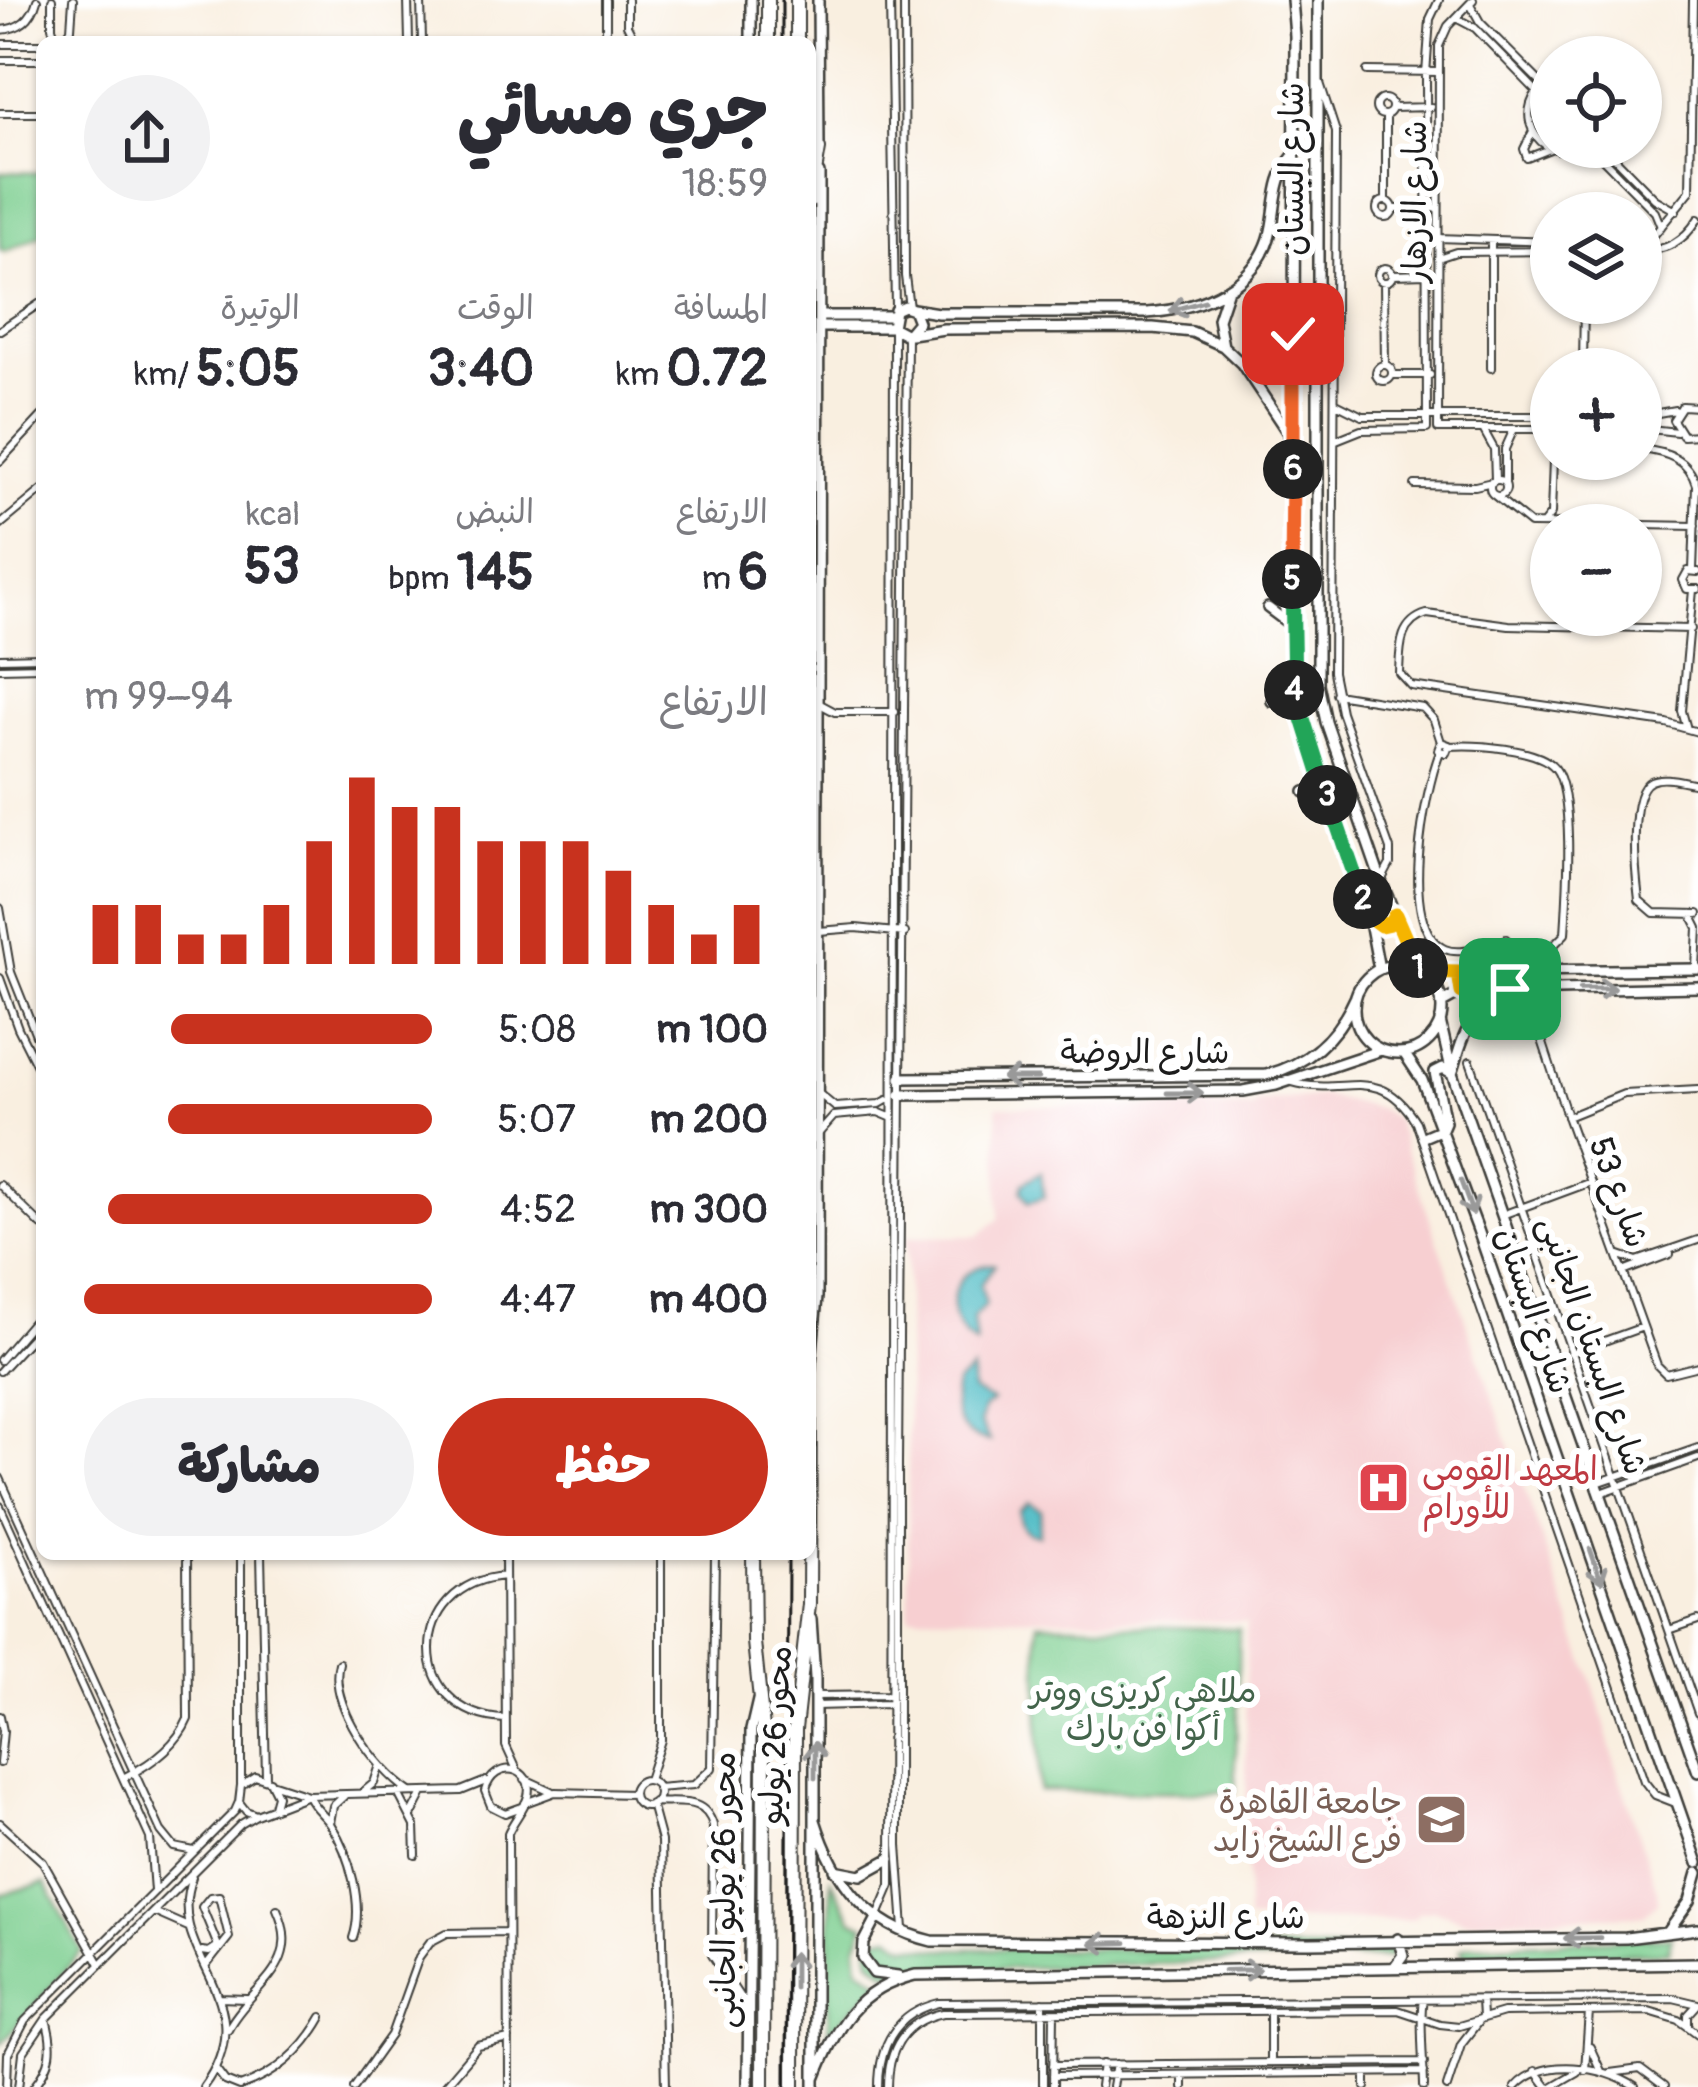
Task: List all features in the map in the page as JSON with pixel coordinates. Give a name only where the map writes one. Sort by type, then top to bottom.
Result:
[{"type":"highway","points":[[768,0],[768,36]]},
{"type":"highway","points":[[797,0],[797,36]]},
{"type":"highway","points":[[816,166],[819,149]]},
{"type":"highway","name":"محور 26 يوليو","points":[[753,1560],[753,1629],[764,1738],[764,2087]]},
{"type":"highway","name":"محور 26 يوليو","points":[[794,2087],[795,1729],[810,1560]]},
{"type":"street","points":[[0,30],[20,26],[37,0]]},
{"type":"street","points":[[52,0],[57,36]]},
{"type":"street","points":[[65,36],[71,29],[74,0]]},
{"type":"street","points":[[408,0],[409,36]]},
{"type":"street","points":[[421,0],[422,36]]},
{"type":"street","points":[[603,36],[606,0]]},
{"type":"street","points":[[627,0],[632,36]]},
{"type":"street","points":[[749,36],[751,0]]},
{"type":"street","points":[[890,0],[900,1241],[889,1700],[904,1933]]},
{"type":"street","points":[[904,0],[905,276],[918,322],[909,334],[904,465],[906,814],[900,1096],[890,1118],[899,1700],[890,1892],[862,1951],[867,1966],[880,1975],[915,1975]]},
{"type":"street","name":"شارع البستان","points":[[1292,0],[1294,696],[1369,916],[1379,969]]},
{"type":"street","name":"شارع البستان","points":[[1318,0],[1316,659],[1320,697],[1382,880],[1420,971]]},
{"type":"street","name":"شارع الازهار","points":[[1427,429],[1426,74],[1430,19],[1439,0]]},
{"type":"street","points":[[1662,225],[1690,191],[1695,134],[1693,0]]},
{"type":"street","points":[[816,1308],[818,1]]},
{"type":"street","points":[[1472,2],[1480,22],[1530,71]]},
{"type":"street","name":"شارع الازهار","points":[[1438,429],[1438,72],[1442,35],[1472,2]]},
{"type":"street","points":[[1456,18],[1530,73]]},
{"type":"street","points":[[891,20],[904,20]]},
{"type":"street","points":[[0,44],[36,44]]},
{"type":"street","points":[[0,60],[36,60]]},
{"type":"street","points":[[1366,71],[1438,72]]},
{"type":"street","points":[[1318,78],[1336,132],[1332,661],[1336,694],[1390,849],[1390,864],[1382,880]]},
{"type":"street","points":[[1386,116],[1378,112],[1377,104],[1388,100],[1393,108]]},
{"type":"street","points":[[1393,209],[1386,201],[1386,116],[1393,108],[1438,106]]},
{"type":"street","points":[[0,112],[36,113]]},
{"type":"street","points":[[892,141],[904,140]]},
{"type":"street","points":[[819,321],[893,321],[911,308],[938,313],[1168,311],[1228,290],[1264,252],[1279,179],[1294,154]]},
{"type":"street","points":[[1609,168],[1634,192]]},
{"type":"street","points":[[1625,168],[1655,199],[1676,211]]},
{"type":"street","points":[[1386,201],[1378,204],[1380,216],[1388,216],[1393,209]]},
{"type":"street","points":[[1393,209],[1438,208]]},
{"type":"street","points":[[1662,248],[1686,235],[1698,219]]},
{"type":"street","points":[[1294,225],[1318,226]]},
{"type":"street","points":[[1438,238],[1491,247]]},
{"type":"street","points":[[1491,247],[1491,368]]},
{"type":"street","points":[[1438,258],[1491,247],[1530,247]]},
{"type":"street","points":[[1392,375],[1385,365],[1388,279],[1427,274]]},
{"type":"street","points":[[1223,346],[1218,319],[1228,290]]},
{"type":"street","points":[[0,330],[36,306]]},
{"type":"street","points":[[938,313],[939,329]]},
{"type":"street","points":[[1026,313],[1026,330]]},
{"type":"street","points":[[1084,313],[1084,330]]},
{"type":"street","points":[[893,321],[909,334],[939,329],[1178,329],[1223,346],[1254,378],[1293,441]]},
{"type":"street","points":[[1317,323],[1335,322]]},
{"type":"street","points":[[1385,365],[1376,376],[1387,381],[1392,375]]},
{"type":"street","points":[[1392,375],[1438,375]]},
{"type":"street","points":[[1335,402],[1362,416],[1530,416]]},
{"type":"street","points":[[1662,412],[1695,404]]},
{"type":"street","points":[[1677,432],[1673,421],[1678,409]]},
{"type":"street","points":[[0,461],[36,422]]},
{"type":"street","points":[[1484,429],[1493,445],[1493,495]]},
{"type":"street","points":[[1508,507],[1505,445],[1514,429]]},
{"type":"street","points":[[1336,440],[1352,431],[1530,429]]},
{"type":"street","points":[[1662,430],[1694,436],[1698,444]]},
{"type":"street","points":[[1662,455],[1677,459],[1693,473],[1696,485],[1695,571],[1683,580],[1685,587],[1695,590],[1682,711],[1688,731]]},
{"type":"street","points":[[893,465],[904,465]]},
{"type":"street","points":[[1415,484],[1475,486],[1494,481],[1505,487]]},
{"type":"street","points":[[1475,486],[1530,522]]},
{"type":"street","points":[[1493,495],[1505,487]]},
{"type":"street","points":[[0,525],[36,495]]},
{"type":"street","points":[[1317,502],[1333,502]]},
{"type":"street","points":[[1662,525],[1695,526]]},
{"type":"street","points":[[895,577],[906,578]]},
{"type":"street","points":[[895,592],[906,593]]},
{"type":"street","points":[[1268,608],[1292,626]]},
{"type":"street","points":[[1691,629],[1509,625],[1427,614],[1415,618],[1403,632],[1399,674],[1408,685],[1666,723],[1698,732]]},
{"type":"street","points":[[0,658],[36,657]]},
{"type":"street","points":[[0,668],[36,667]]},
{"type":"street","points":[[1336,694],[1423,708],[1434,720],[1444,747],[1423,806],[1418,849],[1420,891],[1436,944],[1448,951],[1551,948],[1565,934],[1568,844],[1562,782],[1552,765],[1535,754],[1444,747]]},
{"type":"street","points":[[895,696],[906,696]]},
{"type":"street","points":[[1272,701],[1294,696]]},
{"type":"street","points":[[817,701],[835,712],[905,712]]},
{"type":"street","points":[[1666,723],[1682,711]]},
{"type":"street","points":[[1420,971],[1437,988],[1442,1003],[1440,1021],[1424,1044],[1404,1053],[1381,1050],[1358,1029],[1354,998],[1361,984],[1379,969],[1399,964],[1420,971],[1459,973],[1697,969],[1694,914],[1654,913],[1639,900],[1636,802],[1643,787],[1656,779],[1698,784]]},
{"type":"street","points":[[1305,792],[1325,789]]},
{"type":"street","points":[[895,814],[906,814]]},
{"type":"street","points":[[895,839],[905,839]]},
{"type":"street","points":[[0,908],[10,973],[36,1036]]},
{"type":"street","points":[[1369,916],[1385,925],[1395,915]]},
{"type":"street","points":[[817,931],[905,933]]},
{"type":"street","points":[[1506,946],[1506,959]]},
{"type":"street","points":[[1459,973],[1472,961],[1506,959],[1536,961],[1549,971]]},
{"type":"street","points":[[1459,973],[1462,992]]},
{"type":"street","points":[[0,978],[36,1061]]},
{"type":"street","points":[[1442,1003],[1462,992],[1698,988]]},
{"type":"street","points":[[1423,1137],[1442,1129],[1445,1114],[1433,1076],[1443,1068],[1452,1073],[1469,1027],[1529,989]]},
{"type":"street","name":"شارع 53","points":[[1529,989],[1567,1117],[1661,1371],[1673,1375],[1698,1366]]},
{"type":"street","name":"شارع الروضة","points":[[900,1080],[1266,1075],[1290,1068],[1318,1051],[1339,1028],[1354,998]]},
{"type":"street","name":"شارع البستان","points":[[1440,1021],[1452,1073],[1698,1772]]},
{"type":"street","name":"شارع الروضة","points":[[900,1096],[1225,1093],[1289,1081],[1381,1050]]},
{"type":"street","name":"شارع البستان","points":[[1404,1053],[1422,1080],[1442,1129],[1698,1863]]},
{"type":"street","name":"شارع البستان الجانبى","points":[[1470,1061],[1698,1713]]},
{"type":"street","points":[[1289,1081],[1382,1088],[1407,1108],[1423,1137],[1644,1781],[1655,1795],[1680,1804]]},
{"type":"street","points":[[816,1090],[835,1107],[880,1104],[900,1096]]},
{"type":"street","points":[[1567,1117],[1624,1094],[1698,1090]]},
{"type":"street","points":[[817,1136],[834,1116],[878,1112],[890,1118]]},
{"type":"street","points":[[1502,1215],[1591,1183]]},
{"type":"street","points":[[0,1185],[36,1220]]},
{"type":"street","points":[[889,1241],[900,1241]]},
{"type":"street","points":[[1616,1252],[1636,1262],[1698,1242]]},
{"type":"street","points":[[1623,1272],[1698,1242]]},
{"type":"street","points":[[0,1360],[36,1318]]},
{"type":"street","points":[[1571,1353],[1643,1327]]},
{"type":"street","points":[[0,1372],[36,1333]]},
{"type":"street","points":[[1599,1488],[1616,1477],[1698,1448]]},
{"type":"street","points":[[1599,1488],[1619,1486],[1698,1458]]},
{"type":"street","points":[[0,1478],[36,1556]]},
{"type":"street","points":[[0,1506],[152,1842],[154,1891]]},
{"type":"street","points":[[38,1560],[166,1840],[194,1851]]},
{"type":"street","points":[[125,1777],[173,1743],[188,1719],[187,1560]]},
{"type":"street","points":[[7,2087],[8,2054],[18,2031],[239,1802],[241,1560]]},
{"type":"street","points":[[261,1560],[266,1778]]},
{"type":"street","points":[[505,1560],[506,1746],[485,1791],[508,1833]]},
{"type":"street","points":[[648,1780],[661,1740],[661,1560]]},
{"type":"street","points":[[648,1780],[657,1788],[694,1785],[712,1768],[715,1560]]},
{"type":"street","points":[[505,1576],[475,1581],[449,1598],[434,1624],[430,1646],[433,1671],[449,1697],[475,1714],[506,1719]]},
{"type":"street","points":[[241,1582],[262,1582]]},
{"type":"street","points":[[241,1598],[262,1596]]},
{"type":"street","points":[[809,1604],[815,1701],[815,2083]]},
{"type":"street","points":[[1669,1630],[1698,1620]]},
{"type":"street","points":[[339,1663],[340,1695],[357,1732],[380,1766],[412,1793]]},
{"type":"street","name":"محور 26 يوليو الجانبى","points":[[748,2087],[751,1730],[760,1695]]},
{"type":"street","points":[[815,1701],[899,1700]]},
{"type":"street","points":[[0,1715],[0,1763]]},
{"type":"street","points":[[506,1746],[529,1791],[508,1833],[509,2087]]},
{"type":"street","points":[[360,1794],[374,1783],[380,1766]]},
{"type":"street","points":[[19,2087],[23,2054],[46,2019],[245,1820],[308,1795],[461,1791],[507,1769],[555,1792]]},
{"type":"street","points":[[241,1785],[255,1776],[308,1795],[316,1811],[330,1822]]},
{"type":"street","points":[[648,1780],[637,1783],[633,1794],[638,1803],[697,1804],[709,1814],[713,1825],[712,1955],[748,2012]]},
{"type":"street","points":[[274,1784],[274,1806]]},
{"type":"street","points":[[657,1788],[653,1803],[661,1841],[666,2087]]},
{"type":"street","points":[[461,1791],[511,1812],[555,1792],[633,1794]]},
{"type":"street","points":[[398,1793],[417,1835],[416,1855]]},
{"type":"street","points":[[411,1816],[423,1793]]},
{"type":"street","points":[[347,1794],[333,1805],[330,1822],[355,1895],[353,1938]]},
{"type":"street","points":[[239,1802],[256,1815]]},
{"type":"street","name":"شارع النزهة","points":[[815,1820],[834,1869],[853,1896],[904,1933],[932,1941],[1310,1943],[1626,1938],[1698,1929]]},
{"type":"street","points":[[0,1823],[43,1862],[100,1964]]},
{"type":"street","points":[[834,1869],[861,1875],[890,1859]]},
{"type":"street","points":[[194,1872],[186,1901],[191,1930],[227,2030]]},
{"type":"street","points":[[1668,1932],[1690,1901],[1698,1874]]},
{"type":"street","points":[[206,1966],[220,1947],[229,1930],[222,1900],[214,1895],[202,1911],[220,1947]]},
{"type":"street","points":[[202,2087],[216,2069],[227,2030],[270,1978],[283,1953],[284,1925],[277,1909]]},
{"type":"street","points":[[154,1912],[191,1930]]},
{"type":"street","points":[[354,2087],[391,2036],[419,1957],[430,1942],[447,1933],[508,1932]]},
{"type":"street","points":[[1395,1966],[1403,1955],[1398,1939]]},
{"type":"street","points":[[1457,1940],[1453,1954],[1460,1966]]},
{"type":"street","points":[[200,1951],[220,1947]]},
{"type":"street","name":"شارع النزهة","points":[[815,2083],[830,2039],[850,2011],[877,1989],[915,1975],[1697,1964]]},
{"type":"street","points":[[219,1998],[250,1999]]},
{"type":"street","points":[[879,2087],[887,2040],[900,2022],[928,2006],[1672,1998],[1698,2003],[1688,2015],[1688,2026]]},
{"type":"street","points":[[1424,2001],[1420,2007],[1424,2087]]},
{"type":"street","points":[[1447,2087],[1455,2057],[1484,2012],[1481,2001]]},
{"type":"street","points":[[1042,2002],[1043,2087]]},
{"type":"street","points":[[1053,2087],[1054,2002]]},
{"type":"street","points":[[888,2087],[885,2061],[904,2032],[932,2015],[1397,2010],[1449,2026],[1503,2013],[1649,2011],[1698,2034]]},
{"type":"street","points":[[1270,2011],[1270,2062]]},
{"type":"street","points":[[1535,2071],[1549,2087],[1583,2070],[1590,2047],[1589,2012]]},
{"type":"street","points":[[216,2069],[240,2087],[273,2072],[292,2058],[322,2017]]},
{"type":"street","points":[[34,2087],[49,2066],[53,2049],[46,2019]]},
{"type":"street","points":[[443,2087],[478,2046],[509,2039]]},
{"type":"street","points":[[1590,2047],[1606,2072],[1633,2085],[1640,2069]]},
{"type":"street","points":[[1053,2065],[1424,2062]]},
{"type":"street","points":[[1100,2087],[1102,2064]]},
{"type":"street","points":[[1112,2087],[1116,2064]]},
{"type":"street","points":[[1515,2087],[1535,2071],[1640,2069],[1664,2087]]},
{"type":"street","points":[[1366,2072],[1366,2087]]},
{"type":"street","points":[[1376,2072],[1376,2087]]},
{"type":"street","points":[[1053,2076],[1424,2072]]},
{"type":"street","points":[[1182,2075],[1182,2087]]},
{"type":"shaded area","points":[[1323,1096],[1378,1108],[1395,1119],[1599,1702],[1657,1890],[1658,1901],[1643,1915],[1465,1920],[1434,1910],[1408,1920],[1247,1921],[1246,1622],[909,1615],[907,1237],[978,1236],[999,1219],[997,1106],[1252,1108],[1257,1103]]},
{"type":"green space","points":[[0,172],[36,173],[36,237],[0,250]]},
{"type":"green space","name":"ملاهى كريزى ووتر أكوا فن بارك","points":[[1038,1623],[1239,1629],[1235,1792],[1039,1791]]},
{"type":"green space","points":[[831,1880],[852,1919],[865,1925],[857,1945],[859,1967],[881,1981],[828,2033]]},
{"type":"green space","points":[[45,1883],[82,1951],[0,2045],[0,1895]]},
{"type":"green space","points":[[891,1935],[904,1945],[938,1949],[1391,1949],[1391,1957],[886,1972],[871,1960],[869,1948],[878,1938]]},
{"type":"green space","points":[[1671,1937],[1669,1952],[1466,1958],[1460,1949],[1469,1945]]},
{"type":"water","points":[[1041,1172],[1044,1197],[1029,1202],[1022,1191],[1024,1183]]},
{"type":"water","points":[[992,1264],[980,1285],[986,1304],[973,1318],[976,1345],[957,1323],[953,1297],[965,1275]]},
{"type":"water","points":[[972,1370],[972,1391],[992,1401],[983,1409],[980,1423],[990,1441],[971,1435],[956,1414],[956,1384]]},
{"type":"water","points":[[1029,1503],[1041,1510],[1038,1535],[1022,1528],[1019,1520],[1019,1511]]},
{"type":"railway","points":[[782,0],[782,36]]},
{"type":"railway","points":[[786,2087],[788,1560]]},
{"type":"place","name":"المعهد القومى للأورام","points":[[1383,1487]]},
{"type":"place","name":"جامعة القاهرة فرع الشيخ زايد","points":[[1441,1820]]},
{"type":"route","points":[[1293,334],[1292,667],[1298,711],[1369,916],[1385,925],[1395,915],[1418,970],[1459,973],[1462,992],[1510,989]]}]
